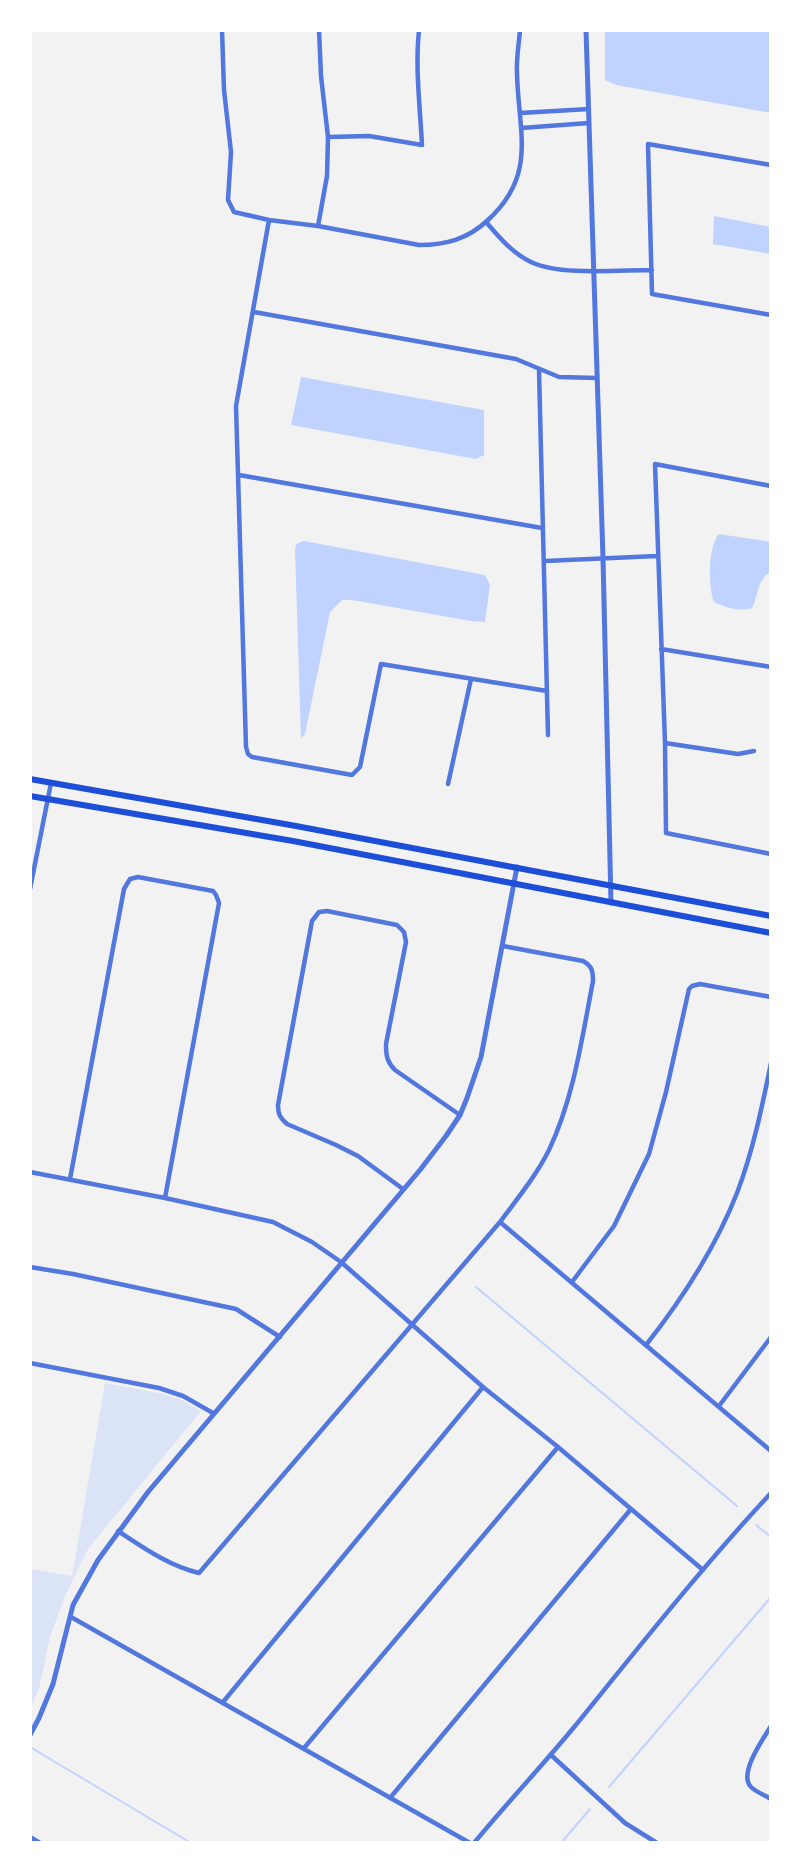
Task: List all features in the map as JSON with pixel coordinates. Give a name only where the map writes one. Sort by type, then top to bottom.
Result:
[{"type":"main road","points":[[30,779],[296,826],[771,916]]},
{"type":"main road","points":[[30,796],[293,841],[771,933]]},
{"type":"main road","points":[[293,841],[296,826]]},
{"type":"street","points":[[222,30],[224,90],[231,152],[228,200],[232,209],[237,213],[269,220],[318,226],[419,245],[454,242],[471,233],[500,208],[514,188],[522,155],[516,72],[520,30]]},
{"type":"street","points":[[318,226],[327,176],[328,137],[319,30]]},
{"type":"street","points":[[328,137],[369,136],[422,145],[418,77],[419,30]]},
{"type":"street","points":[[586,30],[611,902]]},
{"type":"street","points":[[520,113],[589,109]]},
{"type":"street","points":[[521,128],[589,123]]},
{"type":"street","points":[[771,165],[648,144],[652,294],[771,315]]},
{"type":"street","points":[[269,220],[236,406],[248,754],[251,757],[352,775],[360,767],[381,664],[547,691]]},
{"type":"street","points":[[486,222],[507,246],[531,262],[562,271],[652,270]]},
{"type":"street","points":[[254,312],[516,359],[559,377],[597,378]]},
{"type":"street","points":[[539,370],[548,735]]},
{"type":"street","points":[[771,486],[654,464],[666,743],[666,833],[771,854]]},
{"type":"street","points":[[239,475],[542,528]]},
{"type":"street","points":[[545,561],[657,556]]},
{"type":"street","points":[[661,649],[771,667]]},
{"type":"street","points":[[448,784],[471,679]]},
{"type":"street","points":[[666,743],[738,754],[754,751]]},
{"type":"street","points":[[30,890],[51,783]]},
{"type":"street","points":[[30,852],[37,853]]},
{"type":"street","points":[[30,1735],[53,1684],[73,1605],[97,1560],[213,1413],[420,1170],[460,1115],[481,1057],[517,867]]},
{"type":"street","points":[[70,1179],[124,890],[130,879],[138,877],[213,891],[218,899],[216,917],[165,1198]]},
{"type":"street","points":[[403,1189],[358,1156],[287,1124],[278,1112],[312,921],[316,914],[327,911],[397,925],[404,932],[406,942],[386,1045],[388,1062],[460,1115]]},
{"type":"street","points":[[118,1530],[182,1569],[199,1573],[500,1222],[532,1178],[563,1116],[573,1082],[593,981],[592,968],[583,961],[503,946]]},
{"type":"street","points":[[572,1282],[614,1226],[649,1154],[689,989],[700,984],[771,997]]},
{"type":"street","points":[[646,1345],[701,1266],[736,1195],[760,1116],[771,1063]]},
{"type":"street","points":[[30,1172],[273,1222],[312,1242],[341,1262],[411,1325],[703,1570]]},
{"type":"street","points":[[500,1222],[771,1451]]},
{"type":"street","points":[[30,1267],[73,1273],[236,1309],[280,1336]]},
{"type":"street","points":[[719,1406],[771,1337]]},
{"type":"street","points":[[30,1363],[159,1388],[183,1396],[213,1413]]},
{"type":"street","points":[[223,1702],[484,1387]]},
{"type":"street","points":[[304,1748],[558,1447]]},
{"type":"street","points":[[71,1616],[472,1843],[551,1755],[716,1553],[771,1493]]},
{"type":"street","points":[[390,1798],[631,1509]]},
{"type":"street","points":[[771,1726],[748,1768],[747,1780],[751,1787],[771,1799]]},
{"type":"street","points":[[551,1755],[625,1823],[657,1843]]},
{"type":"street","points":[[30,1838],[40,1843]]},
{"type":"shaded area","points":[[105,1383],[159,1393],[182,1400],[201,1411],[88,1549],[65,1596],[50,1637],[39,1689],[30,1708],[30,1569],[72,1576]]},
{"type":"water","points":[[605,30],[771,30],[771,113],[616,85],[605,80]]},
{"type":"water","points":[[714,216],[771,227],[771,254],[713,244]]},
{"type":"water","points":[[301,377],[484,410],[484,455],[476,459],[291,425]]},
{"type":"water","points":[[719,534],[771,542],[771,572],[760,583],[752,608],[733,609],[714,602],[710,567],[715,540]]},
{"type":"water","points":[[304,541],[485,575],[490,585],[485,622],[342,600],[330,612],[305,734],[301,738],[295,550],[296,544]]},
{"type":"waterway","points":[[476,1287],[737,1506]]},
{"type":"waterway","points":[[756,1525],[771,1537]]},
{"type":"waterway","points":[[609,1787],[771,1597]]},
{"type":"waterway","points":[[30,1747],[191,1843]]},
{"type":"waterway","points":[[561,1843],[590,1809]]}]
